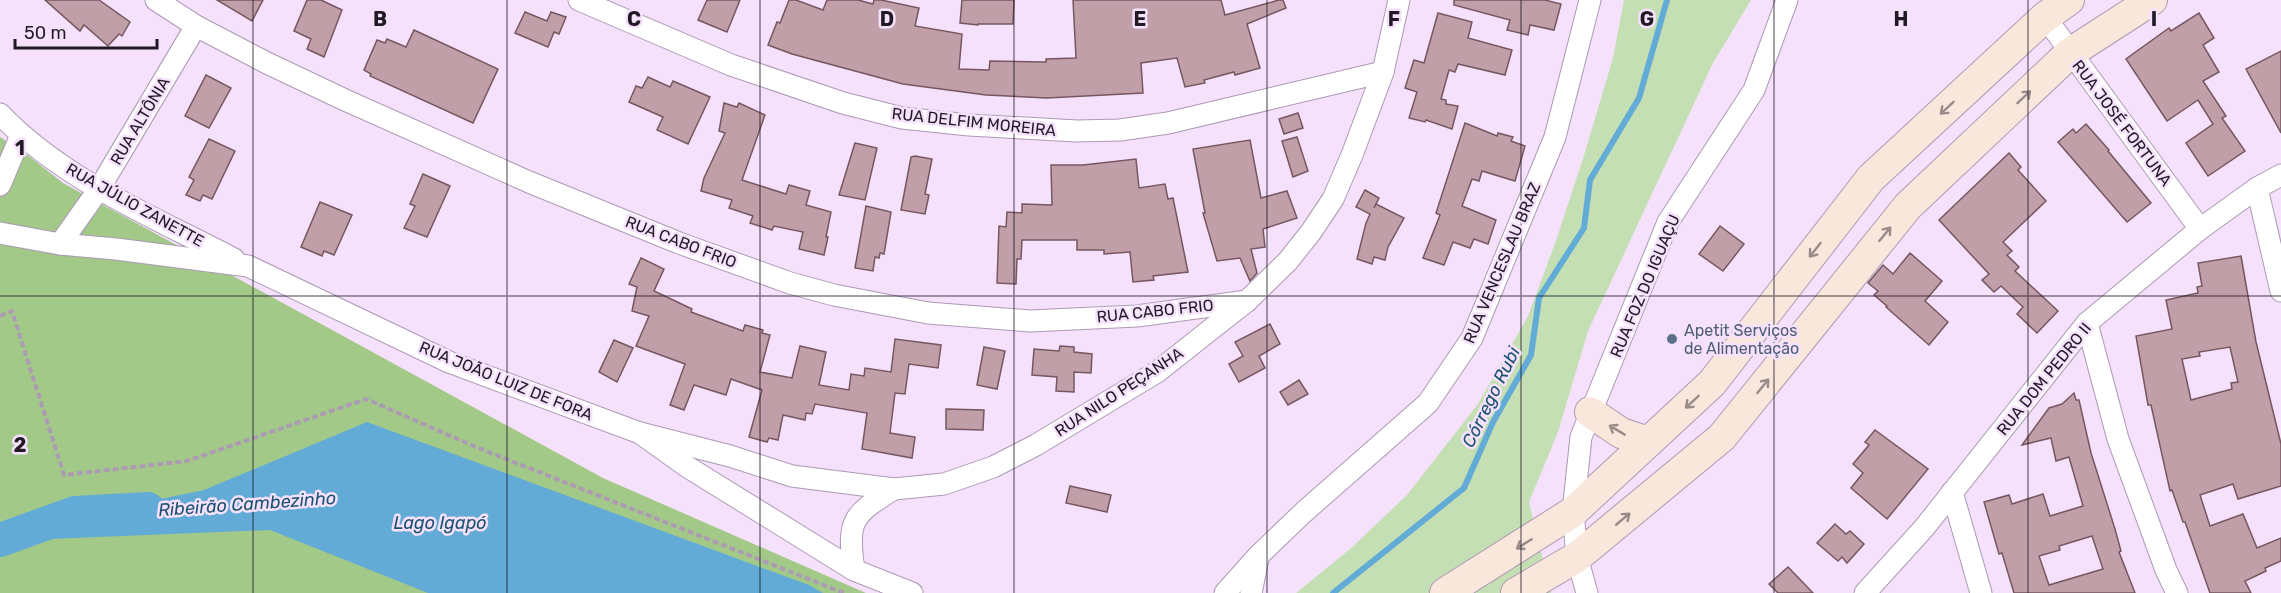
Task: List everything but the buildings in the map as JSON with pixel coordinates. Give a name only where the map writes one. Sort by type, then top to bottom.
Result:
[{"type":"main road","points":[[1445,593],[1573,512],[1712,383],[1871,178],[2045,17],[2069,0]]},
{"type":"main road","points":[[1516,593],[1577,557],[1722,437],[1908,206],[2070,53],[2152,0]]},
{"type":"main road","points":[[1590,412],[1621,433],[1648,442]]},
{"type":"street","name":"RUA CABO FRIO","points":[[156,0],[196,26],[345,100],[529,182],[679,243],[790,283],[834,295],[928,313],[1030,321],[1137,316],[1247,301]]},
{"type":"street","name":"RUA DELFIM MOREIRA","points":[[579,0],[731,65],[843,103],[902,118],[969,125],[1077,131],[1120,130],[1167,123],[1383,72]]},
{"type":"street","name":"RUA NILO PEÇANHA","points":[[894,489],[944,484],[993,468],[1036,445],[1157,372],[1247,301],[1288,261],[1333,199],[1383,72],[1399,0]]},
{"type":"street","name":"RUA VENCESLAU BRAZ","points":[[1225,593],[1259,555],[1304,512],[1428,403],[1472,338],[1555,136],[1590,0]]},
{"type":"street","name":"RUA FOZ DO IGUAÇU","points":[[1587,593],[1577,557],[1573,512],[1581,437],[1668,222],[1754,90],[1787,0]]},
{"type":"street","name":"RUA JOSÉ FORTUNA","points":[[2045,17],[2200,229]]},
{"type":"street","name":"RUA ALTÔNIA","points":[[60,244],[99,189],[196,26]]},
{"type":"street","name":"RUA JÚLIO ZANETTE","points":[[0,114],[21,135],[99,189],[248,266]]},
{"type":"street","points":[[0,185],[21,135]]},
{"type":"street","name":"RUA DOM PEDRO II","points":[[1865,593],[1924,528],[2087,323],[2200,229],[2258,188],[2281,175]]},
{"type":"street","points":[[2258,188],[2281,291]]},
{"type":"street","name":"RUA JOÃO LUIZ DE FORA","points":[[0,233],[60,244],[248,266],[449,362],[640,433],[686,466],[854,570],[912,593]]},
{"type":"street","points":[[2087,323],[2118,440],[2166,570],[2177,593]]},
{"type":"street","points":[[640,433],[730,456],[792,476],[894,489]]},
{"type":"street","points":[[854,570],[849,538],[854,522],[866,506],[894,489]]},
{"type":"street","points":[[1952,492],[1981,593]]},
{"type":"street","points":[[1251,593],[1259,555]]},
{"type":"path","points":[[0,316],[12,311],[64,475],[187,461],[366,399],[476,447],[844,593]]},
{"type":"green space","points":[[1624,0],[1751,0],[1713,63],[1588,331],[1558,432],[1529,502],[1551,593],[1296,593],[1350,549],[1407,495],[1478,404],[1528,316],[1557,238],[1586,149],[1613,58]]},
{"type":"green space","points":[[0,137],[63,183],[603,478],[866,593],[0,593]]},
{"type":"water","name":"Lago Igapó","points":[[367,422],[809,585],[823,593],[428,593],[270,530],[0,541],[0,532],[204,490]]},
{"type":"waterway","name":"Córrego Rubi","points":[[1333,593],[1464,488],[1493,422],[1531,355],[1539,298],[1584,228],[1590,180],[1639,98],[1667,0]]},
{"type":"waterway","name":"Ribeirão Cambezinho","points":[[0,540],[75,513],[148,509]]},
{"type":"place","name":"Apetit Serviços de Alimentação","points":[[1672,339]]}]
